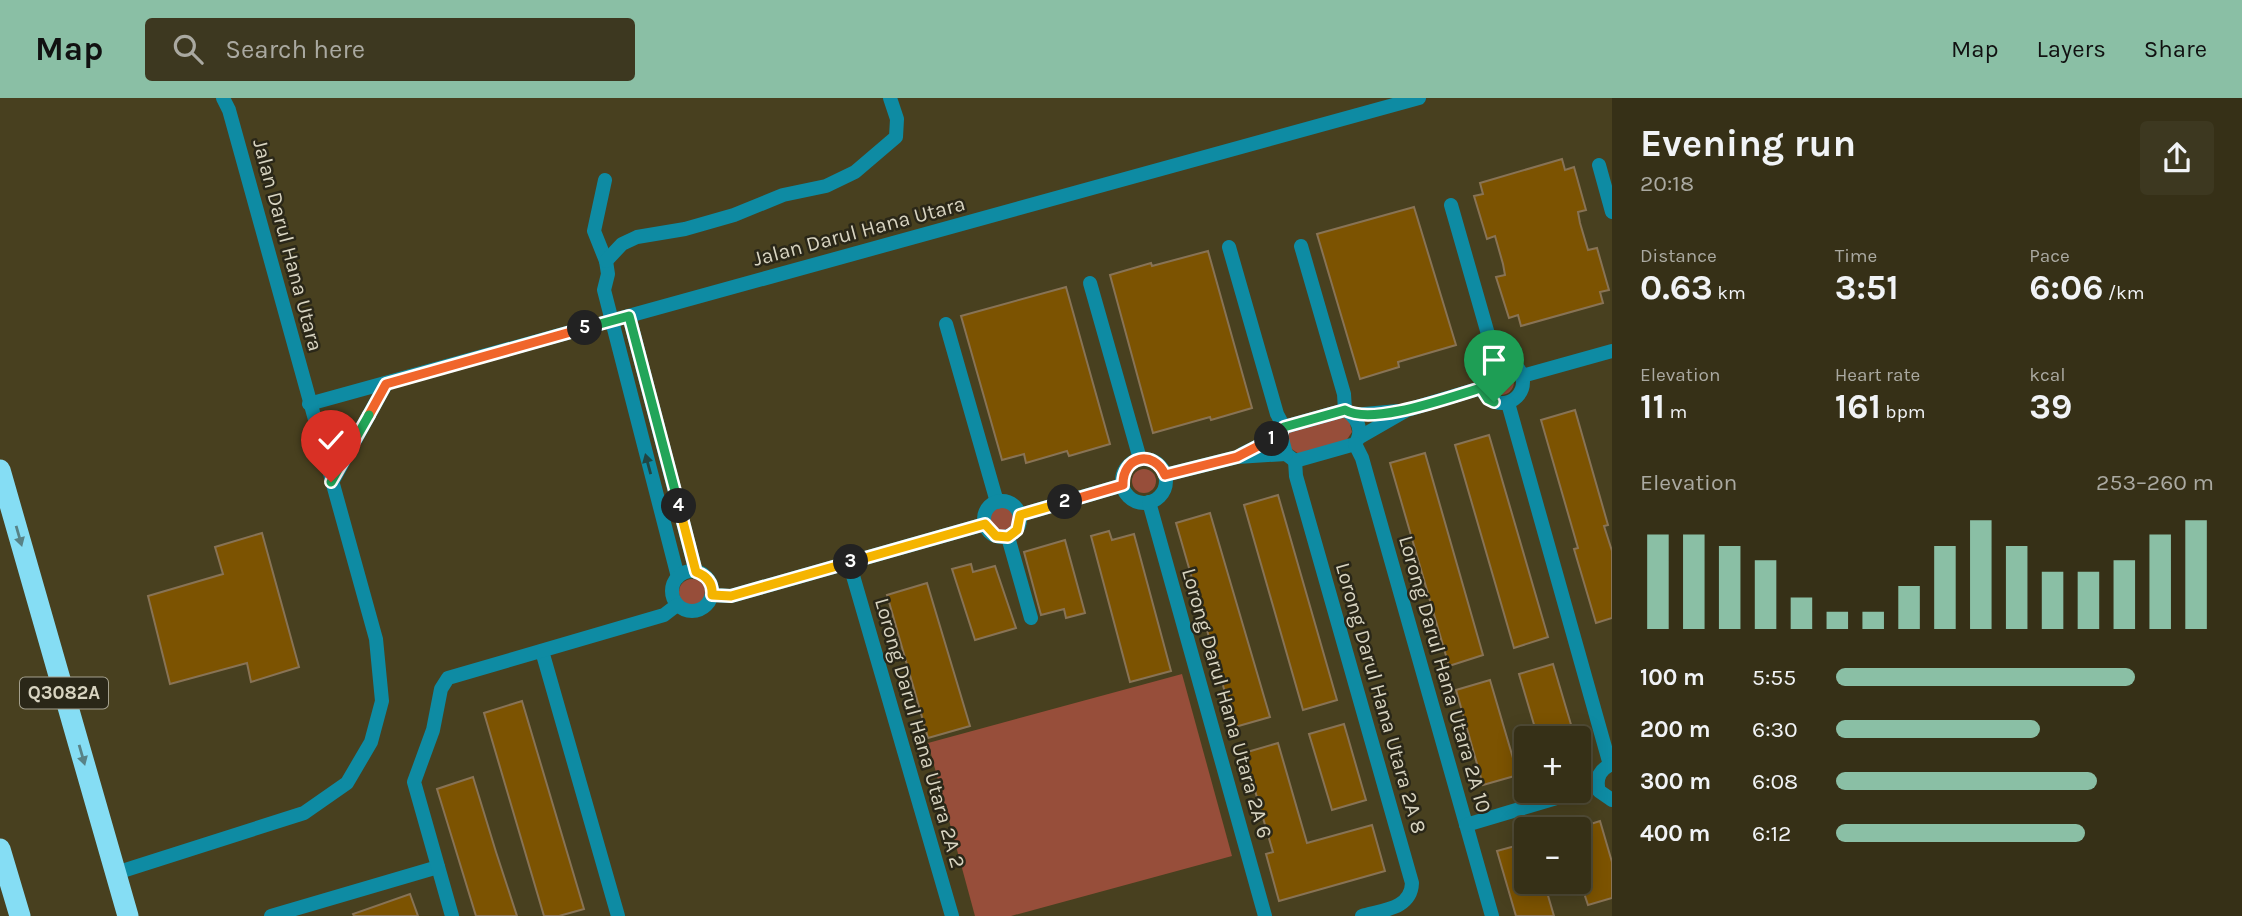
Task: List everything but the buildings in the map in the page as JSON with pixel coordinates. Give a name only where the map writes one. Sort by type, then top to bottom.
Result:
[{"type":"highway","name":"Q3082A","points":[[0,470],[128,916]]},
{"type":"highway","points":[[0,849],[11,905]]},
{"type":"street","name":"Jalan Darul Hana Utara","points":[[116,873],[304,813],[347,783],[371,742],[382,701],[376,639],[229,110],[223,98]]},
{"type":"street","points":[[607,261],[622,244],[637,237],[685,229],[734,215],[783,195],[826,186],[855,172],[896,137],[897,119],[891,98]]},
{"type":"street","name":"Jalan Darul Hana Utara","points":[[309,404],[1419,98]]},
{"type":"street","points":[[1598,165],[1612,212]]},
{"type":"street","points":[[605,180],[594,231],[607,261],[608,274],[604,290],[678,577]]},
{"type":"street","points":[[1451,205],[1496,362]]},
{"type":"street","name":"Lorong Darul Hana Utara 2A 10","points":[[1301,246],[1349,412],[1359,425],[1357,440],[1492,916]]},
{"type":"street","name":"Lorong Darul Hana Utara 2A 8","points":[[1229,247],[1412,883],[1408,899],[1402,905],[1363,916]]},
{"type":"street","points":[[1090,283],[1140,460]]},
{"type":"street","points":[[629,316],[696,572]]},
{"type":"street","points":[[946,324],[997,502]]},
{"type":"street","points":[[1522,376],[1612,351]]},
{"type":"street","points":[[1496,362],[1513,364],[1522,376],[1519,395],[1508,403],[1488,399],[1481,388],[1483,373],[1496,362]]},
{"type":"street","points":[[331,482],[386,384]]},
{"type":"street","points":[[1165,475],[1237,457],[1291,457],[1357,440],[1407,410],[1481,388]]},
{"type":"street","points":[[1508,403],[1611,765],[1599,774],[1597,786],[1602,795],[1612,800]]},
{"type":"street","points":[[1237,457],[1283,431],[1349,412],[1407,410]]},
{"type":"street","points":[[1140,460],[1151,460],[1165,475],[1164,490],[1160,496],[1149,502],[1133,499],[1123,485],[1126,468],[1140,460]]},
{"type":"street","points":[[1020,515],[1123,485]]},
{"type":"street","points":[[997,502],[1012,504],[1020,515],[1017,530],[1008,537],[996,536],[985,524],[986,512],[997,502]]},
{"type":"street","name":"Lorong Darul Hana Utara 2A 6","points":[[1149,502],[1265,916]]},
{"type":"street","points":[[712,595],[731,596],[985,524]]},
{"type":"street","points":[[1008,537],[1031,618]]},
{"type":"street","name":"Lorong Darul Hana Utara 2A 2","points":[[849,562],[951,916]]},
{"type":"street","points":[[690,571],[708,579],[712,595],[708,604],[698,611],[685,610],[677,605],[672,590],[678,577],[690,571]]},
{"type":"street","points":[[452,916],[414,782],[433,730],[441,689],[448,678],[664,615],[677,605]]},
{"type":"street","points":[[542,651],[618,916]]},
{"type":"street","points":[[1466,825],[1597,786]]},
{"type":"street","points":[[271,916],[438,867]]},
{"type":"shaded area","points":[[1501,369],[1510,373],[1514,382],[1510,391],[1501,395],[1492,391],[1488,382],[1492,373]]},
{"type":"shaded area","points":[[1344,417],[1349,420],[1352,432],[1346,441],[1299,454],[1290,448],[1287,437],[1292,429]]},
{"type":"shaded area","points":[[1144,469],[1153,472],[1156,481],[1153,490],[1144,493],[1135,490],[1132,481],[1135,472]]},
{"type":"shaded area","points":[[1002,507],[1011,510],[1014,519],[1011,528],[1002,531],[993,528],[990,519],[993,510]]},
{"type":"shaded area","points":[[692,579],[701,583],[705,592],[701,601],[692,605],[683,601],[679,592],[683,583]]},
{"type":"shaded area","points":[[1182,674],[1232,856],[1011,916],[975,916],[928,743]]},
{"type":"route","points":[[331,482],[386,384],[629,316],[696,572],[708,579],[712,595],[731,596],[985,524],[991,534],[1008,537],[1017,530],[1020,515],[1123,485],[1126,468],[1137,460],[1151,460],[1165,475],[1237,457],[1281,435],[1284,427],[1345,410],[1353,415],[1407,410],[1481,388],[1488,399],[1494,402]]}]
